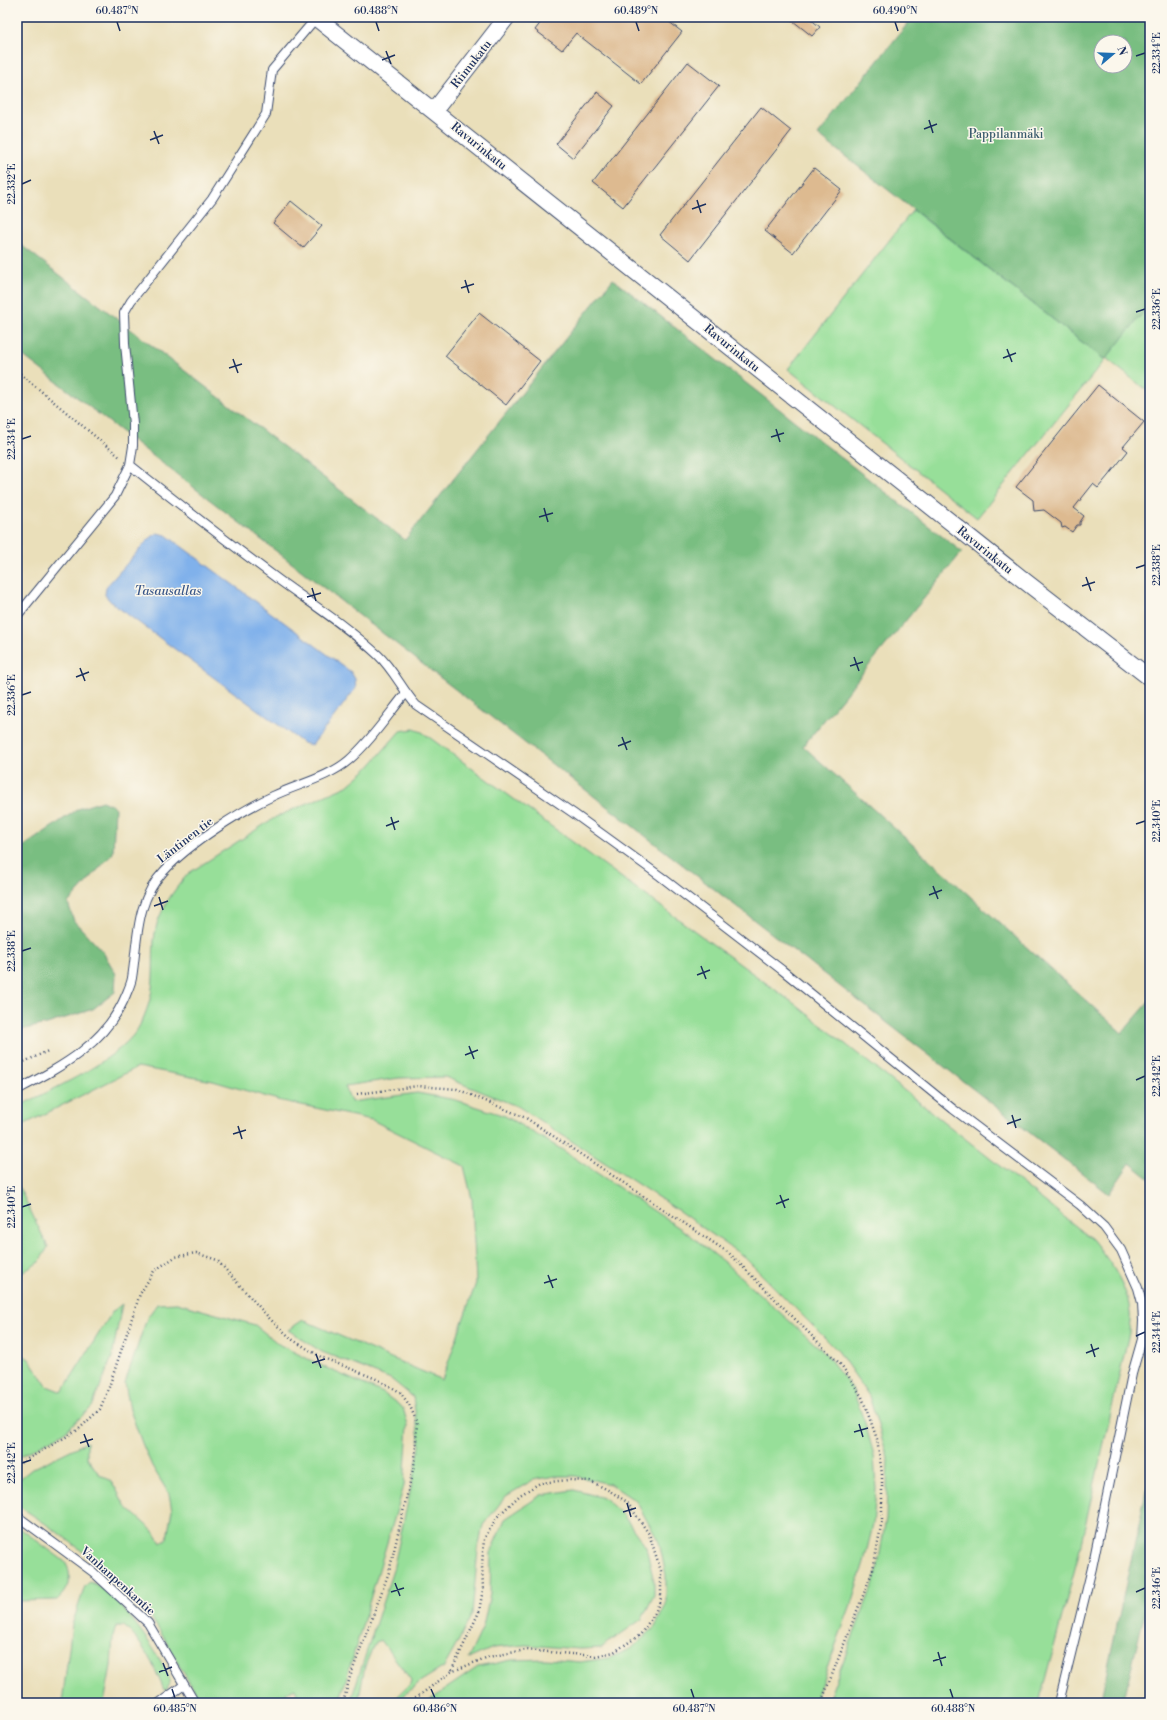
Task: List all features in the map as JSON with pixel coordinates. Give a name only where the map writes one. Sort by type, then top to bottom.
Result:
[{"type":"street","name":"Ravurinkatu","points":[[316,17],[1020,578],[1150,678]]},
{"type":"street","name":"Riimukatu","points":[[434,111],[507,17]]},
{"type":"lane","points":[[17,616],[115,496],[130,465],[133,446],[133,424],[125,344],[124,314],[131,301],[212,199],[266,114],[272,70],[316,17]]},
{"type":"lane","points":[[130,465],[220,536],[372,650],[390,667],[406,693],[416,705],[573,813],[660,876],[782,970],[953,1109],[1080,1205],[1104,1227],[1121,1250],[1138,1288],[1142,1303],[1142,1339],[1132,1374],[1092,1568],[1060,1703]]},
{"type":"lane","name":"Läntinen tie","points":[[17,1090],[71,1060],[90,1046],[108,1026],[122,1006],[132,980],[139,916],[150,889],[163,871],[183,854],[246,810],[273,796],[330,773],[349,760],[373,734],[406,693]]},
{"type":"lane","name":"Vanhanpenkantie","points":[[17,1516],[93,1572],[148,1623],[195,1703]]},
{"type":"lane","points":[[159,1703],[184,1685]]},
{"type":"path","points":[[17,371],[130,465]]},
{"type":"path","points":[[17,1065],[48,1051]]},
{"type":"path","points":[[357,1094],[418,1086],[457,1089],[526,1118],[729,1253],[842,1366],[862,1397],[877,1439],[882,1474],[882,1520],[873,1570],[821,1703]]},
{"type":"path","points":[[17,1466],[78,1430],[100,1409],[109,1387],[140,1294],[154,1271],[175,1257],[196,1253],[217,1260],[270,1319],[293,1340],[321,1357],[379,1380],[400,1392],[410,1406],[417,1423],[415,1461],[389,1572],[350,1677],[343,1703]]},
{"type":"path","points":[[409,1703],[451,1672],[488,1657],[526,1650],[596,1656],[614,1652],[640,1634],[655,1613],[661,1598],[661,1571],[649,1534],[626,1502],[610,1491],[590,1481],[568,1480],[540,1483],[520,1495],[498,1517],[484,1539],[482,1565],[483,1589],[479,1612],[451,1672]]},
{"type":"green space","name":"Pappilanmäki","points":[[913,17],[1150,17],[1150,304],[1105,360],[818,135]]},
{"type":"green space","points":[[913,210],[1105,360],[977,518],[788,369]]},
{"type":"green space","points":[[17,242],[405,540],[613,279],[962,552],[803,746],[1122,1033],[1150,1001],[1150,1179],[1130,1163],[1109,1194],[17,351]]},
{"type":"green space","points":[[1150,304],[1150,393],[1106,358]]},
{"type":"green space","points":[[414,729],[422,732],[796,1005],[1092,1239],[1111,1264],[1121,1282],[1128,1302],[1130,1314],[1129,1333],[1077,1561],[1039,1703],[827,1703],[876,1577],[886,1518],[888,1458],[869,1396],[838,1351],[743,1256],[676,1209],[519,1107],[445,1077],[399,1078],[345,1086],[351,1102],[417,1093],[456,1100],[505,1116],[561,1149],[690,1235],[725,1263],[825,1353],[852,1388],[865,1423],[874,1455],[876,1489],[873,1525],[864,1562],[850,1607],[814,1703],[425,1703],[478,1667],[512,1660],[546,1659],[580,1662],[609,1658],[631,1649],[655,1627],[666,1605],[666,1575],[659,1542],[636,1501],[610,1484],[575,1476],[555,1476],[533,1480],[506,1496],[483,1525],[478,1549],[472,1614],[444,1667],[421,1681],[395,1703],[391,1703],[410,1684],[411,1680],[381,1640],[375,1642],[365,1666],[358,1703],[350,1703],[393,1570],[420,1446],[413,1397],[391,1379],[322,1352],[288,1330],[303,1320],[442,1380],[476,1283],[472,1199],[464,1166],[372,1120],[278,1100],[213,1081],[138,1067],[17,1128],[17,1107],[86,1072],[120,1048],[132,1036],[143,1019],[151,997],[154,939],[157,924],[170,897],[189,873],[276,817],[347,786],[368,768],[400,731]]},
{"type":"green space","points":[[102,801],[115,807],[113,853],[68,903],[74,921],[103,952],[116,974],[115,992],[93,1009],[50,1023],[17,1031],[17,851],[78,809]]},
{"type":"green space","points":[[17,1183],[48,1247],[39,1262],[17,1276]]},
{"type":"green space","points":[[177,1303],[255,1325],[280,1345],[324,1367],[383,1393],[403,1408],[408,1425],[404,1486],[339,1703],[300,1703],[295,1688],[286,1692],[286,1701],[279,1703],[203,1703],[195,1692],[160,1631],[144,1608],[85,1553],[45,1523],[17,1505],[17,1481],[32,1469],[87,1442],[87,1457],[98,1473],[112,1482],[126,1507],[155,1533],[161,1543],[167,1538],[172,1510],[169,1494],[152,1466],[142,1443],[130,1410],[125,1383],[147,1318],[157,1304]]},
{"type":"green space","points":[[122,1304],[112,1357],[92,1407],[62,1434],[17,1458],[17,1351],[29,1359],[47,1386],[62,1392],[113,1311]]},
{"type":"green space","points":[[1150,1473],[1150,1591],[1123,1703],[1100,1703]]},
{"type":"green space","points":[[574,1490],[604,1498],[623,1515],[646,1547],[654,1582],[654,1595],[642,1619],[601,1648],[580,1649],[526,1645],[493,1648],[468,1659],[483,1627],[490,1594],[491,1551],[505,1519],[541,1495]]},
{"type":"green space","points":[[17,1526],[64,1561],[67,1566],[69,1571],[69,1581],[65,1591],[57,1600],[17,1601]]},
{"type":"green space","points":[[90,1582],[100,1587],[112,1597],[136,1624],[165,1669],[170,1680],[167,1690],[164,1690],[152,1663],[138,1640],[124,1626],[116,1626],[113,1637],[111,1666],[104,1703],[62,1703],[72,1625],[85,1586]]},
{"type":"water","name":"Tasausallas","points":[[157,533],[166,535],[351,672],[355,679],[356,688],[312,745],[303,743],[112,603],[105,595],[106,587],[148,540]]},
{"type":"building","points":[[545,17],[663,17],[682,32],[641,84],[576,33],[562,50],[535,30]]},
{"type":"building","points":[[788,17],[808,17],[820,27],[812,36]]},
{"type":"building","points":[[688,62],[719,86],[623,207],[593,183]]},
{"type":"building","points":[[597,92],[614,106],[573,158],[556,144]]},
{"type":"building","points":[[761,107],[791,131],[690,260],[660,235]]},
{"type":"building","points":[[814,168],[842,190],[793,253],[765,231]]},
{"type":"building","points":[[291,201],[322,226],[303,248],[273,223]]},
{"type":"building","points":[[479,313],[540,361],[506,405],[445,356]]},
{"type":"building","points":[[1098,385],[1144,422],[1123,447],[1128,451],[1108,476],[1098,488],[1093,484],[1074,508],[1084,516],[1080,522],[1080,525],[1077,525],[1072,532],[1065,527],[1062,528],[1061,523],[1044,510],[1034,511],[1033,500],[1016,487]]}]
